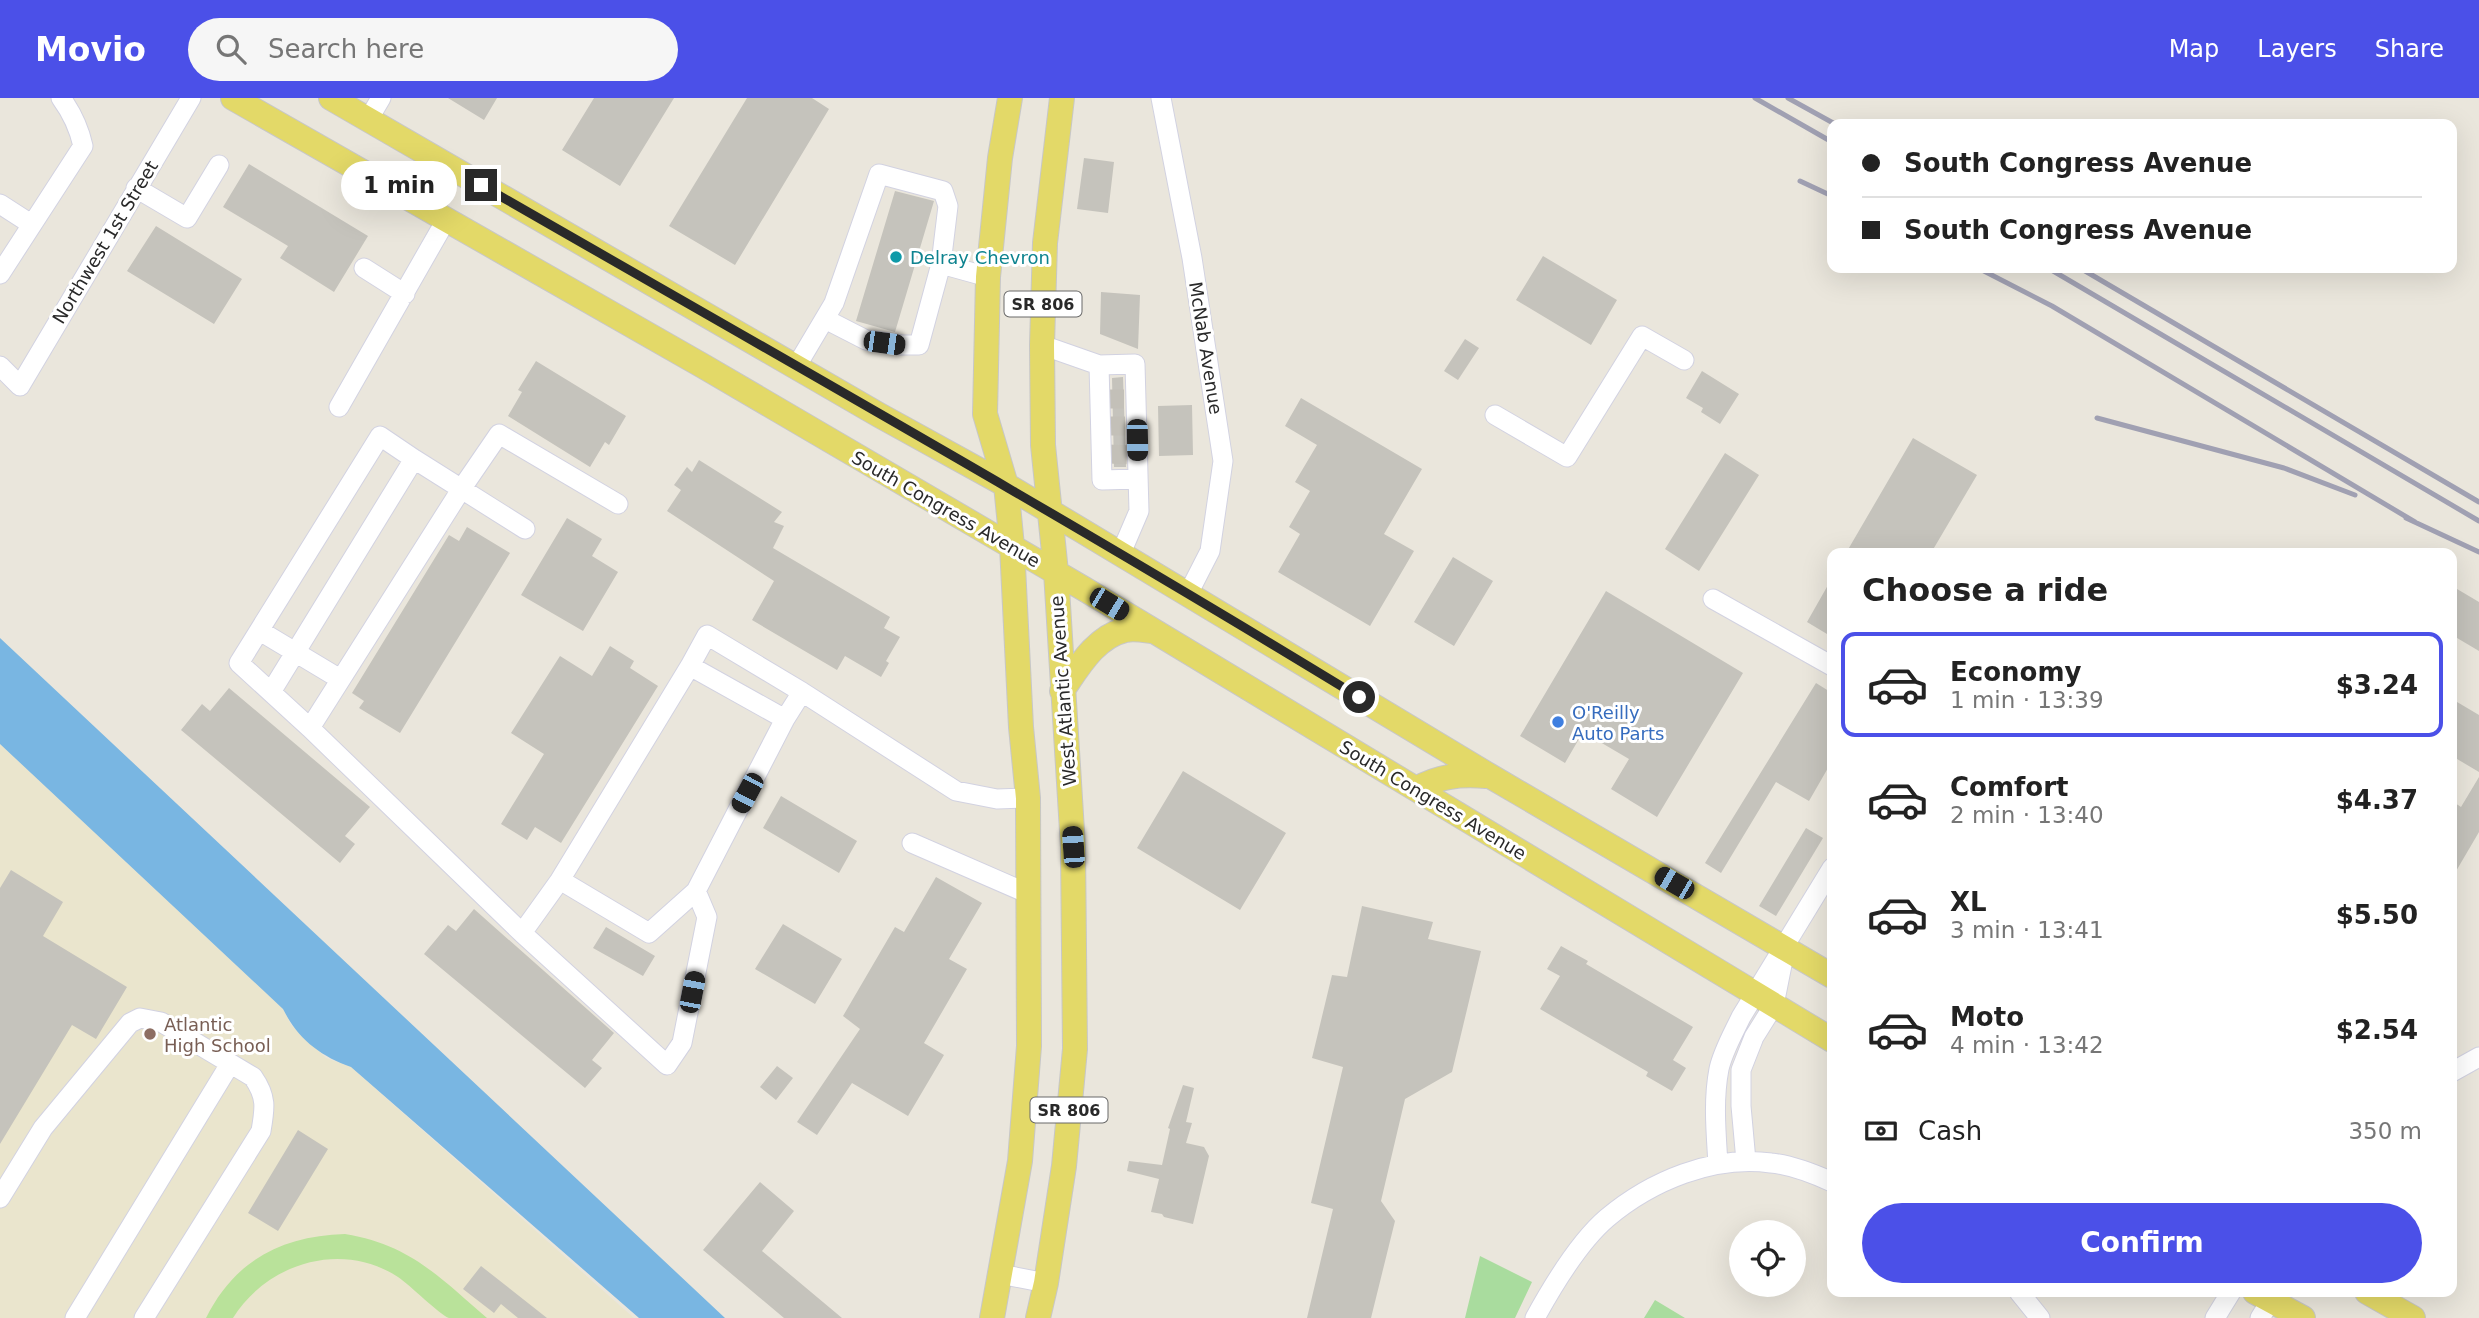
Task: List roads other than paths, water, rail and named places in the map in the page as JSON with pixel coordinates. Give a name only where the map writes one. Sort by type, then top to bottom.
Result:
[{"type":"main road","name":"South Congress Avenue","points":[[233,98],[1012,546],[1827,1037]]},
{"type":"main road","points":[[331,98],[1006,485],[1490,776],[1827,973]]},
{"type":"main road","name":"SR 806","points":[[992,1318],[1020,1161],[1028,1058],[1028,799],[1021,727],[1012,546],[1006,485],[985,414],[988,277],[1000,158],[1010,98]]},
{"type":"main road","name":"West Atlantic Avenue","points":[[1038,1318],[1064,1166],[1075,1049],[1073,847],[1056,572],[1043,445],[1042,345],[1046,231],[1062,98]]},
{"type":"main road","points":[[1062,691],[1084,658],[1105,638],[1126,629],[1156,632]]},
{"type":"main road","points":[[1416,789],[1434,779],[1458,774],[1490,776]]},
{"type":"main road","points":[[2376,1297],[2413,1318]]},
{"type":"main road","points":[[2266,1300],[2303,1318]]},
{"type":"street","points":[[0,274],[83,146],[79,130],[61,98]]},
{"type":"street","name":"Northwest 1st Street","points":[[0,366],[20,386],[191,98]]},
{"type":"street","points":[[368,120],[381,98]]},
{"type":"street","name":"McNab Avenue","points":[[1161,98],[1192,258],[1223,461],[1210,551],[1188,594]]},
{"type":"street","points":[[136,188],[187,218],[219,165]]},
{"type":"street","points":[[796,367],[834,303],[879,174],[943,191],[948,206],[941,264],[919,345],[866,340],[825,319]]},
{"type":"street","points":[[0,204],[31,224]]},
{"type":"street","points":[[339,407],[446,220]]},
{"type":"street","points":[[941,264],[988,277]]},
{"type":"street","points":[[364,268],[405,294]]},
{"type":"street","points":[[1496,415],[1567,457],[1642,336],[1684,360]]},
{"type":"street","points":[[1042,345],[1099,365],[1135,364],[1132,399],[1139,511],[1121,553]]},
{"type":"street","points":[[1099,365],[1103,399],[1102,480],[1138,479]]},
{"type":"street","points":[[310,728],[499,434],[618,504]]},
{"type":"street","points":[[525,528],[380,436],[239,663],[522,933],[667,1065],[682,1043],[707,917],[696,891]]},
{"type":"street","points":[[271,692],[414,459]]},
{"type":"street","points":[[1713,598],[1827,663]]},
{"type":"street","points":[[260,631],[340,680]]},
{"type":"street","points":[[522,933],[560,880],[707,635],[802,692],[956,791],[997,799],[1028,799]]},
{"type":"street","points":[[690,666],[785,719]]},
{"type":"street","points":[[560,880],[649,933],[696,891],[785,719],[802,692]]},
{"type":"street","points":[[912,843],[1029,894]]},
{"type":"street","points":[[1746,1161],[1741,1070],[1785,948],[1827,876]]},
{"type":"street","points":[[1718,1164],[1715,1108],[1720,1067],[1741,1017],[1765,1000]]},
{"type":"street","points":[[0,1198],[43,1128],[130,1023],[139,1017],[162,1022],[253,1077],[262,1091],[265,1109],[261,1131],[144,1318]]},
{"type":"street","points":[[2457,1069],[2479,1057]]},
{"type":"street","points":[[75,1318],[230,1063]]},
{"type":"street","points":[[1535,1318],[1566,1265],[1606,1219],[1651,1188],[1718,1164],[1746,1161],[1805,1170],[1827,1180]]},
{"type":"street","points":[[1000,1274],[1046,1283]]},
{"type":"street","points":[[2023,1297],[2040,1318]]},
{"type":"street","points":[[2215,1318],[2228,1297]]},
{"type":"water","points":[[0,638],[725,1318],[639,1318],[351,1067],[329,1058],[303,1038],[283,1009],[0,744]]},
{"type":"tunnel","points":[[1105,399],[1128,399]]},
{"type":"tunnel","points":[[1106,426],[1129,426]]},
{"type":"tunnel","points":[[1108,454],[1130,455]]},
{"type":"railway","points":[[1755,98],[1827,139]]},
{"type":"railway","points":[[1788,98],[1827,120]]},
{"type":"railway","points":[[1800,181],[1827,194]]},
{"type":"railway","points":[[1988,273],[2052,306],[2415,522]]},
{"type":"railway","points":[[2057,273],[2479,521]]},
{"type":"railway","points":[[2089,273],[2479,502]]},
{"type":"railway","points":[[2097,418],[2284,468],[2355,495]]},
{"type":"railway","points":[[2406,518],[2479,552]]},
{"type":"place","name":"Delray Chevron","points":[[896,257]]},
{"type":"place","name":"O'Reilly Auto Parts","points":[[1558,722]]},
{"type":"place","name":"Atlantic High School","points":[[150,1034]]}]
